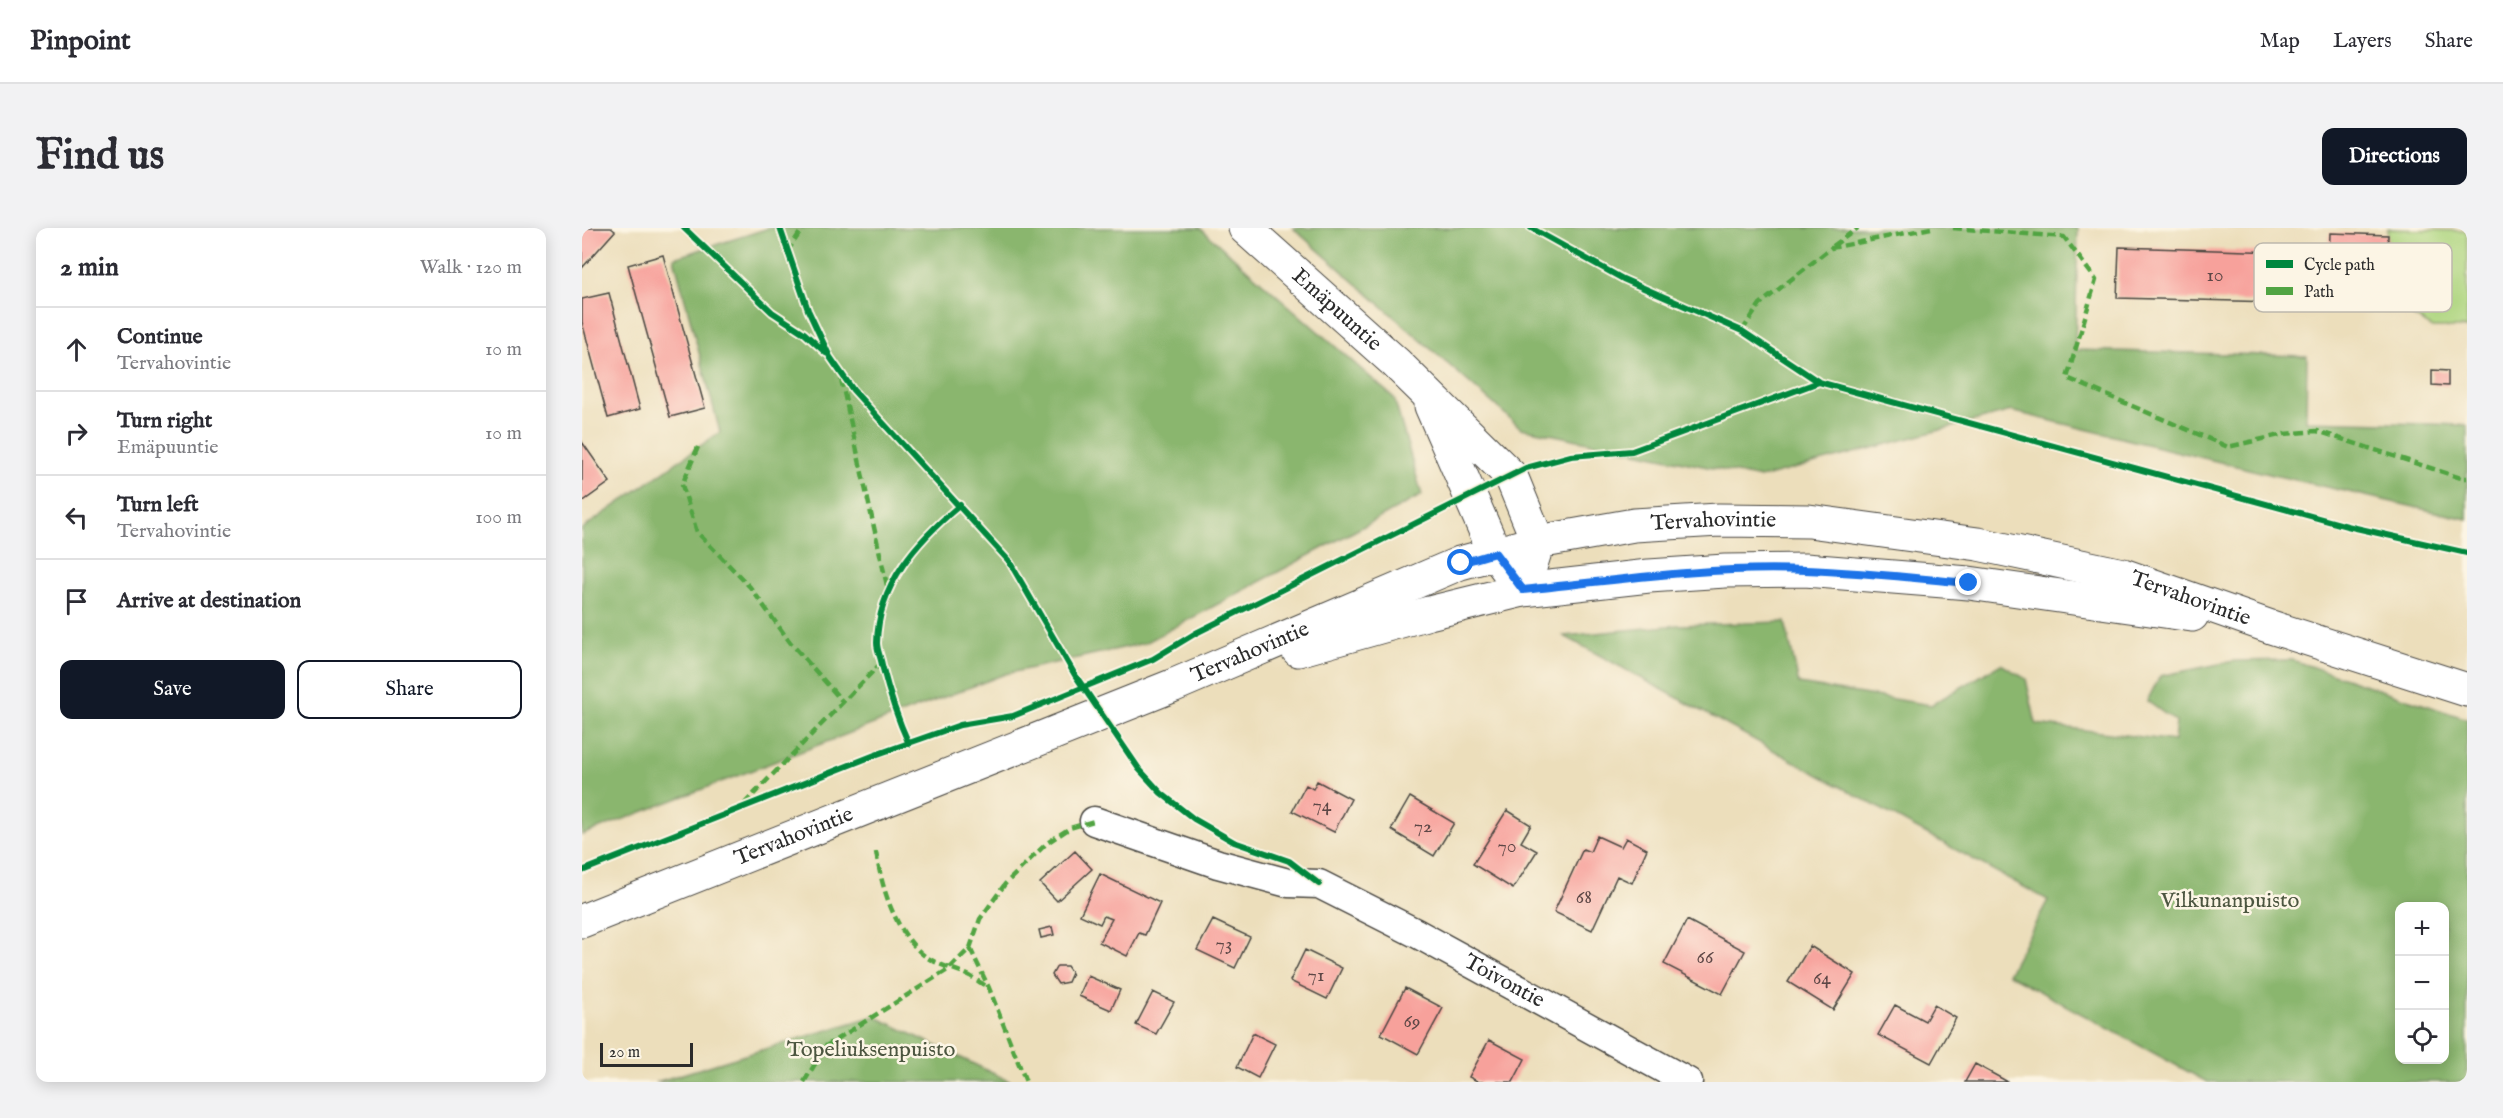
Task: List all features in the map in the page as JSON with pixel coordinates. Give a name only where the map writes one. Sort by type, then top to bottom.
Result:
[{"type":"main road","name":"Emäpuuntie","points":[[1245,228],[1372,341],[1511,476],[1538,542]]},
{"type":"main road","name":"Emäpuuntie","points":[[1426,394],[1457,471],[1495,553],[1523,590]]},
{"type":"main road","name":"Tervahovintie","points":[[582,921],[1172,686],[1420,579],[1495,553],[1538,542],[1634,525],[1719,520],[1809,521],[1978,544],[2123,575],[2271,627],[2467,690]]},
{"type":"main road","points":[[1523,590],[1538,542]]},
{"type":"main road","name":"Tervahovintie","points":[[1172,686],[1429,613],[1523,590],[1649,576],[1725,571],[1804,570],[1969,583],[2271,627]]},
{"type":"street","name":"Toivontie","points":[[1094,821],[1218,864],[1288,883],[1319,884],[1416,933],[1688,1082]]},
{"type":"green space","points":[[769,228],[1200,228],[1394,398],[1422,495],[1145,643],[1005,674],[582,835],[582,529],[720,432],[674,258]]},
{"type":"green space","points":[[1293,228],[2078,228],[2075,350],[2307,356],[2306,421],[2467,425],[2467,519],[2269,474],[2011,411],[1760,478],[1521,428]]},
{"type":"green space","points":[[2388,229],[2467,231],[2467,328],[2433,328],[2406,312],[2452,312],[2452,243],[2388,243]]},
{"type":"green space","name":"Vilkunanpuisto","points":[[1785,622],[1799,684],[1931,705],[2001,664],[2026,679],[2036,724],[2174,741],[2176,722],[2147,701],[2160,676],[2234,661],[2292,660],[2467,719],[2467,1082],[2207,1082],[2008,974],[2048,900],[1564,636],[1678,625]]},
{"type":"green space","name":"Topeliuksenpuisto","points":[[874,1016],[1011,1082],[656,1082]]},
{"type":"building","points":[[582,228],[611,228],[615,231],[582,268]]},
{"type":"building","points":[[2330,233],[2388,235],[2388,243],[2330,243]]},
{"type":"building","points":[[2119,247],[2254,251],[2254,302],[2117,298]]},
{"type":"building","points":[[663,255],[705,408],[670,417],[628,265]]},
{"type":"building","points":[[609,293],[640,409],[608,418],[582,322],[582,299]]},
{"type":"building","points":[[2432,370],[2448,371],[2448,386],[2432,385]]},
{"type":"building","points":[[582,442],[610,482],[582,502]]},
{"type":"building","points":[[1317,781],[1351,799],[1334,832],[1292,811],[1306,785],[1313,789]]},
{"type":"building","points":[[1410,797],[1454,823],[1434,856],[1391,830]]},
{"type":"building","points":[[1507,810],[1531,825],[1521,842],[1537,851],[1513,889],[1473,864]]},
{"type":"building","points":[[1597,836],[1621,847],[1626,838],[1647,849],[1632,883],[1617,876],[1592,930],[1554,912],[1583,849],[1590,852]]},
{"type":"building","points":[[1075,851],[1092,869],[1057,901],[1040,883]]},
{"type":"building","points":[[1100,874],[1160,903],[1145,935],[1139,933],[1127,956],[1099,942],[1112,919],[1104,916],[1100,924],[1080,915]]},
{"type":"building","points":[[1213,920],[1250,937],[1235,968],[1197,950]]},
{"type":"building","points":[[1687,920],[1745,951],[1722,994],[1664,964]]},
{"type":"building","points":[[1052,927],[1054,935],[1041,938],[1039,930]]},
{"type":"building","points":[[1810,946],[1855,974],[1833,1010],[1788,982]]},
{"type":"building","points":[[1305,950],[1342,968],[1327,999],[1290,981]]},
{"type":"building","points":[[1057,966],[1067,966],[1072,973],[1068,982],[1058,984],[1052,975]]},
{"type":"building","points":[[1088,976],[1120,990],[1111,1010],[1079,996]]},
{"type":"building","points":[[1405,988],[1443,1008],[1418,1054],[1381,1034]]},
{"type":"building","points":[[1153,992],[1174,1002],[1156,1034],[1136,1025]]},
{"type":"building","points":[[1895,1005],[1925,1021],[1934,1005],[1956,1018],[1931,1063],[1878,1035]]},
{"type":"building","points":[[1253,1033],[1275,1044],[1258,1078],[1237,1067]]},
{"type":"building","points":[[1489,1040],[1525,1059],[1513,1082],[1479,1082],[1469,1077]]},
{"type":"building","points":[[1975,1064],[2008,1082],[1965,1082]]},
{"type":"marked path","points":[[787,252],[803,228]]},
{"type":"marked path","points":[[1833,246],[1858,228]]},
{"type":"marked path","points":[[1742,331],[1760,304],[1831,248],[1931,228]]},
{"type":"marked path","points":[[1953,228],[2064,237],[2096,280],[2067,378],[2228,447],[2284,434],[2317,431],[2467,478]]},
{"type":"marked path","points":[[841,379],[888,590]]},
{"type":"marked path","points":[[698,447],[682,485],[697,532],[750,587],[790,642],[843,702]]},
{"type":"marked path","points":[[744,804],[882,662]]},
{"type":"marked path","points":[[804,1082],[826,1046],[949,969],[970,948],[980,919],[1005,884],[1047,843],[1070,828],[1094,821]]},
{"type":"marked path","points":[[876,852],[890,906],[911,942],[931,960],[970,976],[989,988]]},
{"type":"marked path","points":[[970,948],[989,988],[1026,1082]]},
{"type":"cycle path","points":[[684,228],[772,312],[804,333],[826,353]]},
{"type":"cycle path","points":[[780,228],[808,310],[830,357],[853,390],[1009,561],[1075,675],[1139,769],[1161,793],[1194,819],[1234,842],[1289,861],[1319,884]]},
{"type":"cycle path","points":[[1531,228],[1623,279],[1742,331],[1819,382],[2347,526],[2467,553]]},
{"type":"cycle path","points":[[582,871],[875,755],[960,725],[1013,716],[1153,659],[1196,633],[1526,468],[1571,456],[1632,451],[1819,382]]},
{"type":"cycle path","points":[[909,744],[887,686],[878,651],[879,622],[884,602],[903,565],[929,533],[960,505]]},
{"type":"route","points":[[1461,563],[1495,553],[1523,590],[1649,576],[1725,571],[1804,570],[1969,583]]}]
